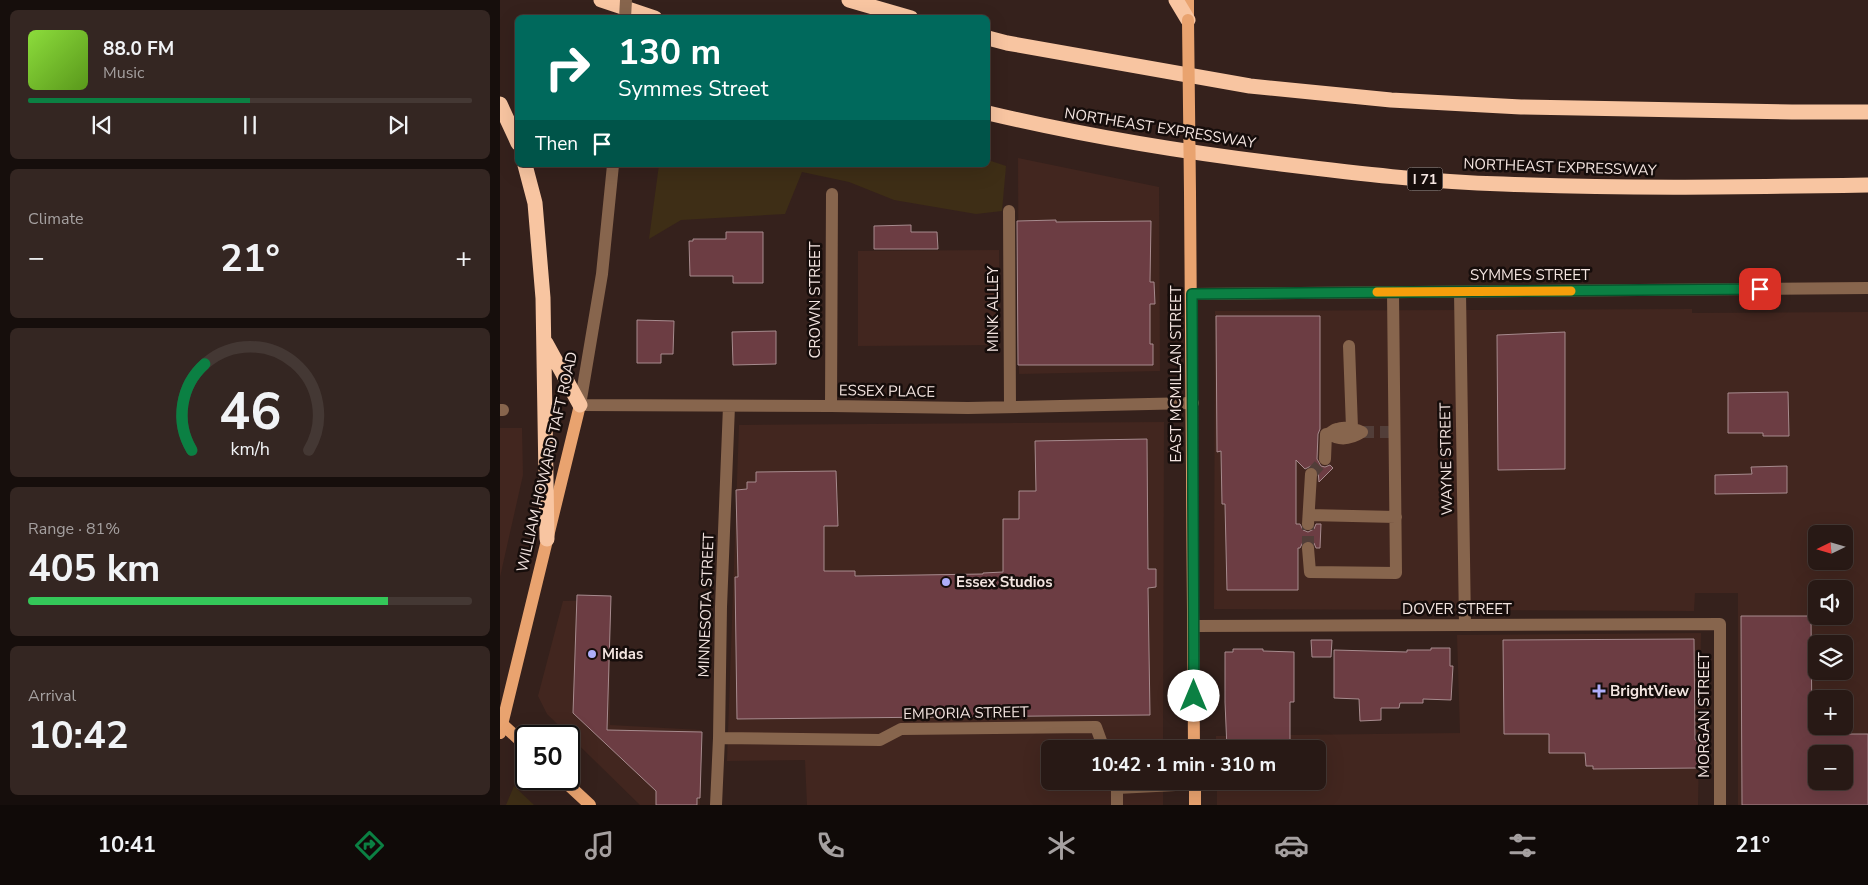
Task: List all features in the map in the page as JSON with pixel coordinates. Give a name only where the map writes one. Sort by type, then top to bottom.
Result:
[{"type":"highway","points":[[601,0],[646,15]]},
{"type":"highway","points":[[849,0],[901,15]]},
{"type":"highway","points":[[1176,0],[1188,20]]},
{"type":"highway","points":[[990,39],[1250,86],[1391,100],[1530,107],[1868,112]]},
{"type":"highway","points":[[500,104],[515,136]]},
{"type":"highway","name":"NORTHEAST EXPRESSWAY","points":[[990,113],[1113,140],[1209,155],[1383,177],[1512,184],[1686,187],[1868,185]]},
{"type":"highway","points":[[526,167],[537,219],[544,340],[547,539]]},
{"type":"highway","points":[[544,340],[580,405]]},
{"type":"main road","name":"EAST MCMILLAN STREET","points":[[1188,0],[1193,403],[1194,740]]},
{"type":"main road","name":"WILLIAM HOWARD TAFT ROAD","points":[[501,726],[580,405]]},
{"type":"main road","points":[[501,726],[515,737]]},
{"type":"main road","points":[[574,790],[590,805]]},
{"type":"main road","points":[[1195,790],[1195,805]]},
{"type":"street","points":[[625,15],[626,0]]},
{"type":"street","name":"WILLIAM HOWARD TAFT ROAD","points":[[580,405],[602,274],[614,167]]},
{"type":"street","name":"CROWN STREET","points":[[831,406],[832,194]]},
{"type":"street","name":"MINK ALLEY","points":[[1009,210],[1010,408]]},
{"type":"street","name":"SYMMES STREET","points":[[1192,294],[1868,288]]},
{"type":"street","points":[[1308,548],[1310,572],[1396,573],[1394,292]]},
{"type":"street","name":"WAYNE STREET","points":[[1460,292],[1465,625]]},
{"type":"street","points":[[1325,459],[1326,434],[1336,438],[1352,438],[1362,432],[1352,428],[1349,346]]},
{"type":"street","name":"ESSEX PLACE","points":[[580,405],[1010,408],[1193,403]]},
{"type":"street","name":"MINNESOTA STREET","points":[[716,805],[729,406]]},
{"type":"street","points":[[1311,474],[1308,520],[1396,517]]},
{"type":"street","name":"DOVER STREET","points":[[1194,626],[1720,624]]},
{"type":"street","name":"MORGAN STREET","points":[[1720,624],[1720,805]]},
{"type":"street","name":"EMPORIA STREET","points":[[719,738],[880,740],[901,729],[1096,727],[1101,740]]},
{"type":"street","points":[[1116,790],[1117,805]]},
{"type":"shaded area","points":[[1018,158],[1159,187],[1160,371],[1019,374]]},
{"type":"shaded area","points":[[990,161],[1006,166],[1002,211],[976,214],[894,200],[849,182],[802,172],[785,214],[681,220],[649,239],[659,167],[990,167]]},
{"type":"shaded area","points":[[999,250],[1000,345],[858,346],[858,251]]},
{"type":"shaded area","points":[[1692,309],[1692,313],[1868,312],[1868,805],[1738,805],[1738,593],[1695,593],[1694,611],[1214,609],[1215,311]]},
{"type":"shaded area","points":[[1164,422],[1163,740],[1041,740],[1041,790],[1163,790],[1163,805],[807,805],[805,760],[727,761],[739,425]]},
{"type":"shaded area","points":[[500,428],[522,428],[523,475],[500,577]]},
{"type":"shaded area","name":"Midas","points":[[610,600],[610,725],[701,730],[700,805],[640,805],[580,746],[580,725],[558,725],[547,714],[538,696],[563,601]]},
{"type":"shaded area","points":[[1701,633],[1698,805],[1217,805],[1217,790],[1326,790],[1326,740],[1216,740],[1216,736],[1460,733],[1457,635]]},
{"type":"shaded area","points":[[514,786],[515,790],[518,790],[534,805],[506,805]]},
{"type":"building","points":[[1056,220],[1056,222],[1151,221],[1150,282],[1154,282],[1155,304],[1150,304],[1150,344],[1153,344],[1153,365],[1018,365],[1017,221]]},
{"type":"building","points":[[911,225],[911,232],[937,232],[938,249],[874,249],[874,226]]},
{"type":"building","points":[[726,232],[763,232],[763,283],[733,283],[733,276],[690,276],[689,241],[693,241],[693,239],[726,239]]},
{"type":"building","points":[[1216,316],[1320,316],[1320,429],[1317,459],[1321,466],[1330,465],[1333,468],[1319,482],[1316,468],[1311,466],[1305,469],[1296,460],[1296,524],[1300,524],[1303,530],[1308,532],[1314,529],[1316,524],[1321,524],[1320,548],[1316,548],[1314,543],[1308,540],[1303,542],[1300,548],[1298,548],[1298,590],[1227,590],[1225,504],[1222,504],[1221,451],[1217,452]]},
{"type":"building","points":[[637,320],[674,321],[673,354],[661,354],[661,363],[637,363]]},
{"type":"building","points":[[776,331],[776,364],[733,365],[732,332]]},
{"type":"building","points":[[1565,332],[1565,469],[1498,470],[1497,335]]},
{"type":"building","points":[[1788,392],[1789,436],[1763,436],[1763,433],[1728,433],[1728,393]]},
{"type":"building","name":"Essex Studios","points":[[1147,439],[1148,569],[1156,569],[1156,587],[1148,588],[1150,715],[737,719],[735,577],[738,577],[736,490],[747,489],[747,482],[756,482],[756,472],[836,471],[838,526],[824,526],[824,571],[855,571],[855,576],[983,574],[1003,572],[1003,519],[1019,519],[1019,491],[1036,491],[1035,441]]},
{"type":"building","points":[[1787,466],[1787,493],[1715,494],[1715,475],[1752,474],[1751,467]]},
{"type":"building","name":"Midas","points":[[577,595],[611,596],[607,730],[702,732],[700,798],[697,798],[697,805],[656,805],[656,791],[573,713]]},
{"type":"building","points":[[1741,616],[1808,616],[1808,625],[1811,625],[1811,635],[1808,635],[1808,680],[1812,680],[1812,690],[1808,690],[1808,735],[1868,734],[1868,805],[1742,805]]},
{"type":"building","name":"BrightView","points":[[1694,639],[1695,740],[1698,740],[1698,768],[1593,769],[1593,766],[1586,766],[1585,753],[1549,753],[1549,734],[1504,734],[1503,640]]},
{"type":"building","points":[[1311,640],[1332,640],[1331,657],[1312,657]]},
{"type":"building","points":[[1431,648],[1450,648],[1450,666],[1453,666],[1451,700],[1423,699],[1423,703],[1400,703],[1399,708],[1381,708],[1381,720],[1360,721],[1359,699],[1334,698],[1334,650],[1407,652],[1407,650],[1431,650]]},
{"type":"building","points":[[1233,649],[1263,649],[1263,651],[1294,652],[1294,702],[1290,702],[1290,740],[1227,740],[1225,652],[1233,652]]},
{"type":"tunnel","points":[[1362,432],[1394,432]]},
{"type":"tunnel","points":[[1311,474],[1325,459]]},
{"type":"tunnel","points":[[1308,524],[1308,548]]},
{"type":"slow traffic","points":[[1377,292],[1571,291]]},
{"type":"place","name":"Essex Studios","points":[[946,582]]},
{"type":"place","name":"Midas","points":[[592,654]]},
{"type":"place","name":"BrightView","points":[[1599,691]]},
{"type":"route","points":[[1194,696],[1192,294],[1760,289]]}]
